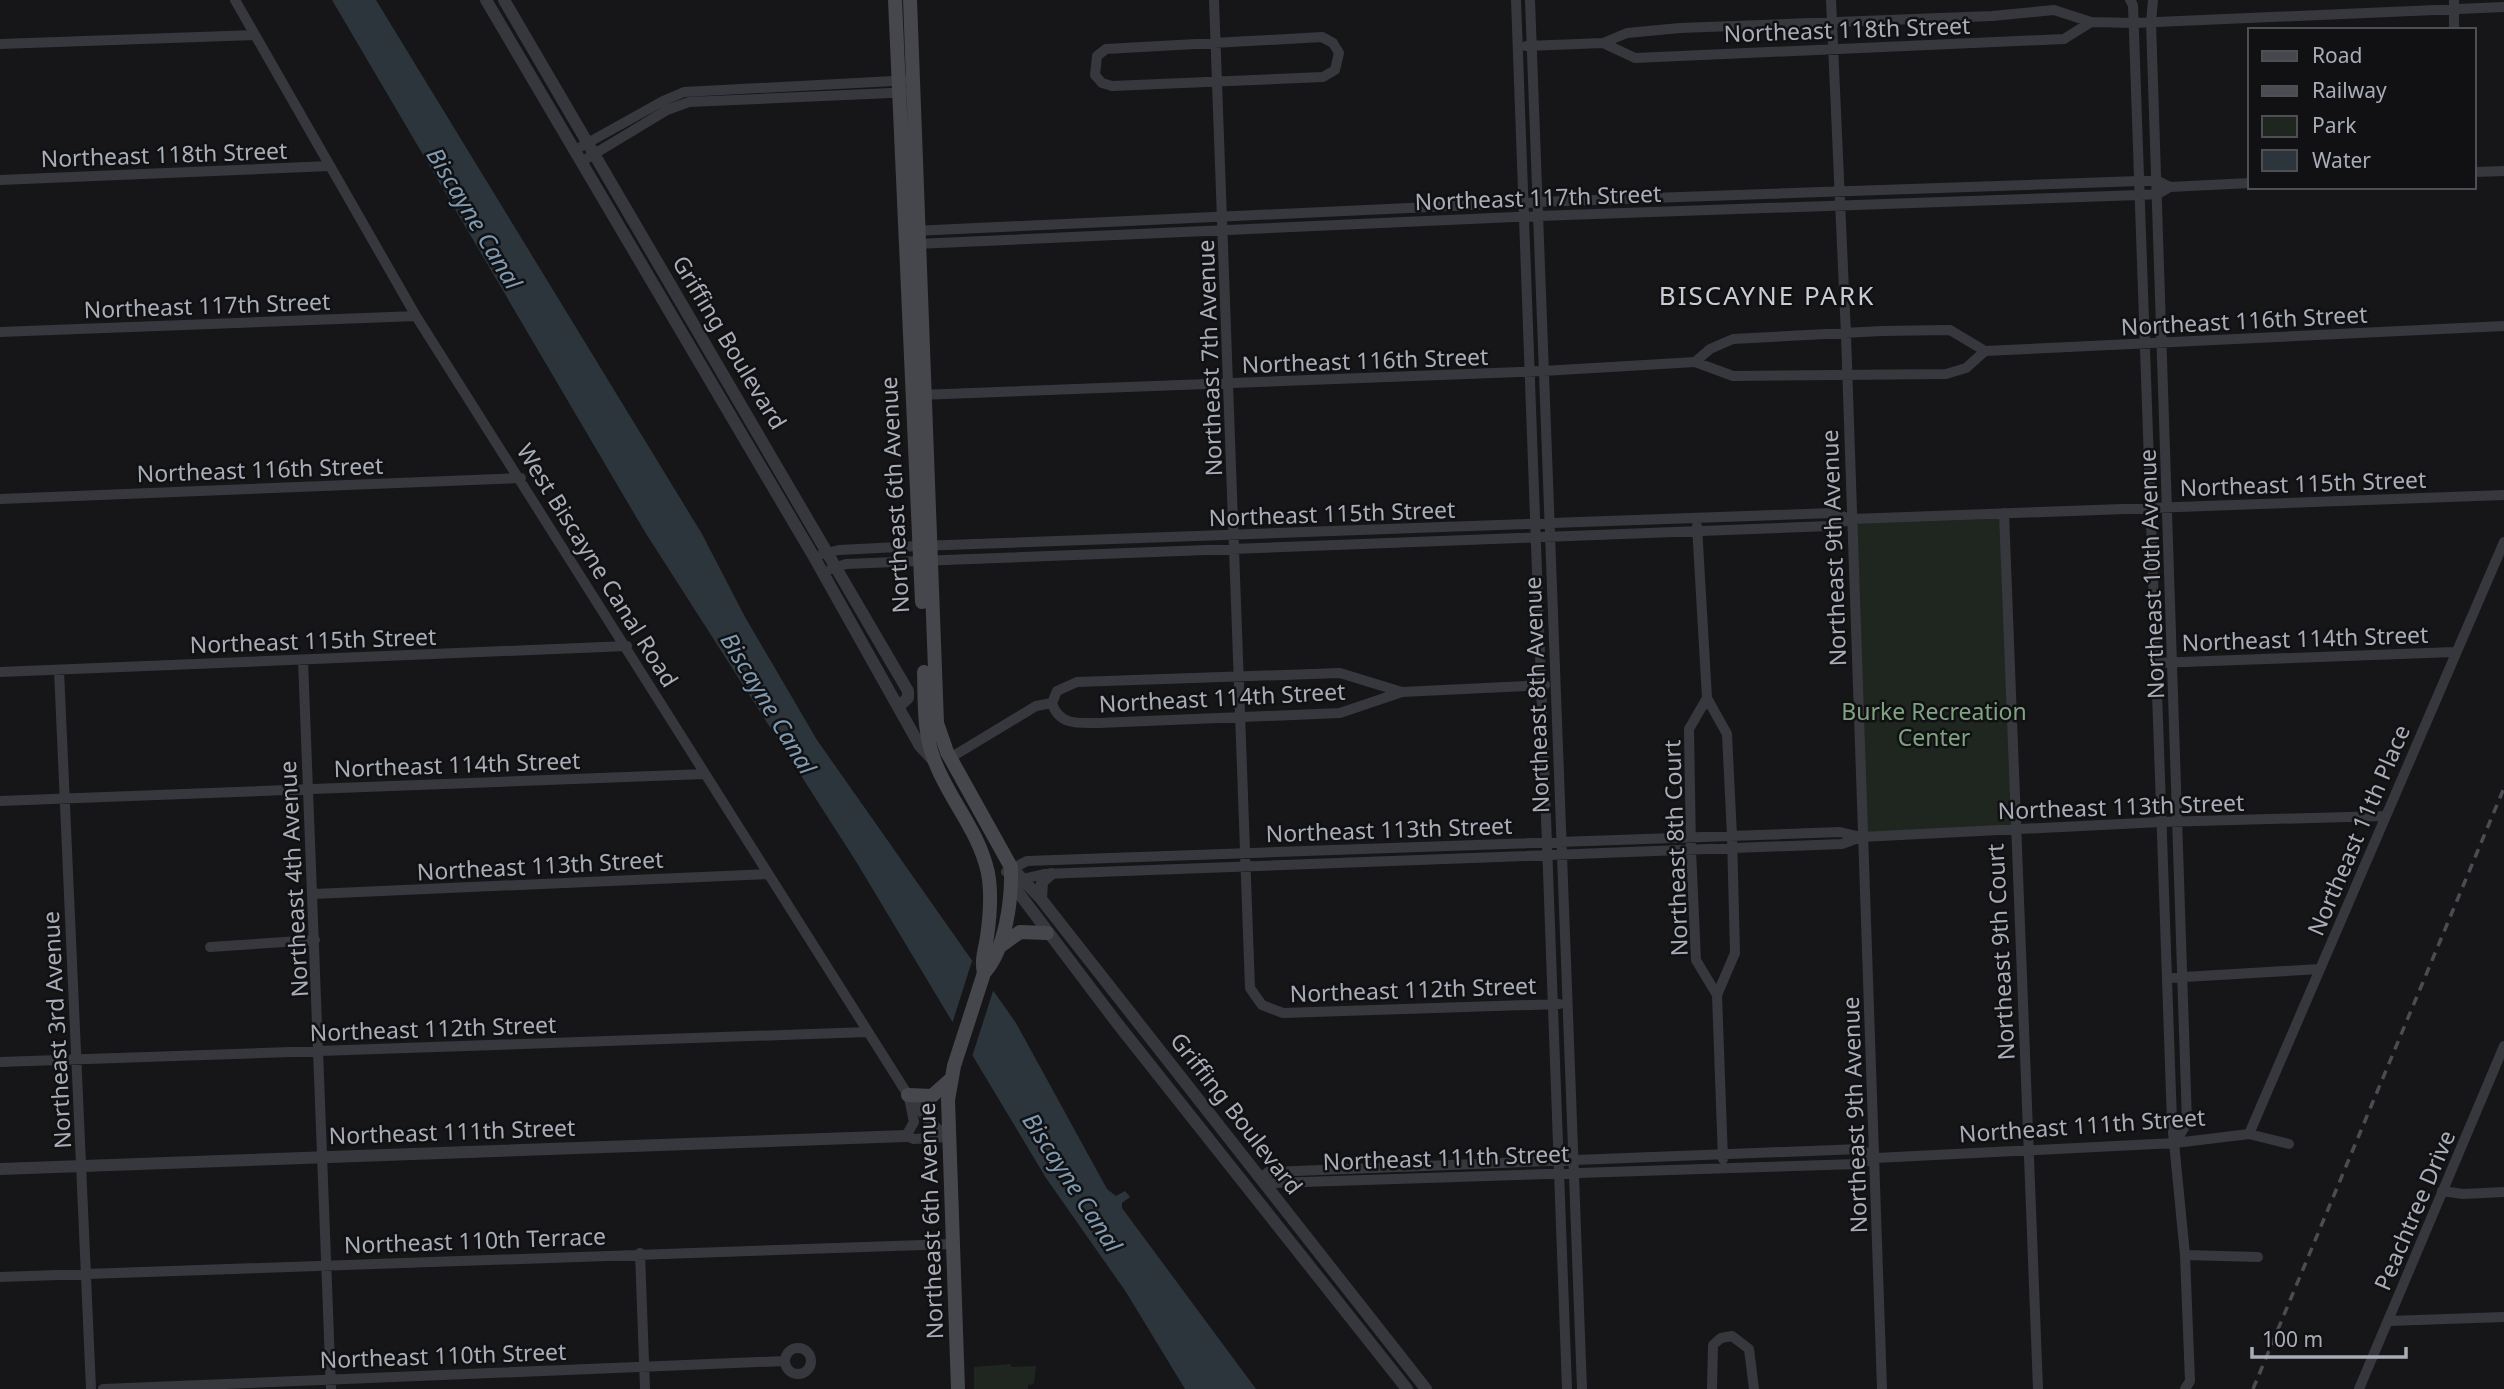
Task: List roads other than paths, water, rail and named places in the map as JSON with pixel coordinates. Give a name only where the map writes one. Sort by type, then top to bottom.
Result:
[{"type":"main road","name":"Northeast 6th Avenue","points":[[895,0],[906,86]]},
{"type":"main road","name":"Northeast 6th Avenue","points":[[910,0],[906,86],[918,395],[925,554],[939,733]]},
{"type":"main road","name":"Northeast 6th Avenue","points":[[925,554],[926,728],[934,761],[974,832],[985,861],[990,900],[981,961],[984,973]]},
{"type":"main road","name":"Griffing Boulevard","points":[[939,733],[1012,876]]},
{"type":"main road","name":"Griffing Boulevard","points":[[985,861],[995,864],[1012,876]]},
{"type":"main road","name":"Northeast 6th Avenue","points":[[958,1389],[947,1137],[951,1079],[984,973],[992,964],[998,948],[1012,876]]},
{"type":"main road","points":[[990,900],[1012,876]]},
{"type":"main road","points":[[998,948],[1020,932],[1047,933]]},
{"type":"main road","points":[[908,1095],[932,1096],[951,1079]]},
{"type":"street","name":"West Biscayne Canal Road","points":[[235,0],[416,316],[521,478],[908,1095],[927,1119],[947,1137]]},
{"type":"street","name":"Griffing Boulevard","points":[[486,0],[823,572],[924,752],[934,761]]},
{"type":"street","name":"Griffing Boulevard","points":[[503,0],[592,147],[908,691],[909,697],[899,706]]},
{"type":"street","name":"Northeast 7th Avenue","points":[[1214,0],[1224,218],[1248,980],[1252,994],[1262,1005]]},
{"type":"street","name":"Northeast 8th Avenue","points":[[1516,0],[1567,1389]]},
{"type":"street","name":"Northeast 8th Avenue","points":[[1530,0],[1582,1389]]},
{"type":"street","name":"Northeast 9th Avenue","points":[[1831,0],[1846,335],[1845,376],[1861,837],[1876,1158],[1882,1389]]},
{"type":"street","name":"Northeast 10th Avenue","points":[[2130,0],[2134,23],[2140,181],[2172,1122],[2185,1255],[2190,1381],[2185,1389]]},
{"type":"street","name":"Northeast 10th Avenue","points":[[2153,0],[2151,22],[2161,343],[2185,977],[2187,1123],[2175,1143]]},
{"type":"street","points":[[2454,5],[2455,28]]},
{"type":"street","name":"Northeast 118th Street","points":[[1518,47],[1603,43],[1628,33],[1680,28],[1992,16],[2054,10],[2091,22],[2134,23],[2454,5],[2504,7]]},
{"type":"street","name":"Northeast 118th Street","points":[[1603,43],[1634,58],[2064,39],[2091,22]]},
{"type":"street","points":[[0,44],[255,36]]},
{"type":"street","points":[[1322,37],[1333,43],[1339,53],[1335,70],[1323,77],[1217,83],[1112,86],[1102,83],[1095,75],[1094,66],[1097,55],[1106,49],[1215,41],[1322,37]]},
{"type":"street","points":[[578,156],[684,92],[906,86]]},
{"type":"street","name":"Northeast 118th Street","points":[[0,180],[330,166]]},
{"type":"street","points":[[2476,172],[2504,171]]},
{"type":"street","name":"Northeast 117th Street","points":[[912,238],[1538,202],[2140,181],[2158,181],[2170,187]]},
{"type":"street","name":"Northeast 117th Street","points":[[912,238],[1224,230],[1524,216],[2140,195],[2158,194],[2170,187],[2248,183]]},
{"type":"street","name":"Northeast 117th Street","points":[[0,332],[416,316]]},
{"type":"street","name":"Northeast 116th Street","points":[[1695,362],[1710,349],[1733,339],[1950,330],[1985,351],[2504,326]]},
{"type":"street","name":"Northeast 116th Street","points":[[918,395],[1228,385],[1695,362],[1733,376],[1946,374],[1966,368],[1985,351]]},
{"type":"street","name":"Northeast 116th Street","points":[[0,499],[521,478]]},
{"type":"street","name":"Northeast 115th Street","points":[[814,557],[827,552],[925,554],[1233,549],[1829,526],[1852,519],[2504,495]]},
{"type":"street","name":"Northeast 115th Street","points":[[823,572],[835,567],[925,554],[1233,536],[1832,513],[1852,519]]},
{"type":"street","name":"Northeast 9th Court","points":[[2004,513],[2014,830],[2038,1389]]},
{"type":"street","name":"Northeast 8th Court","points":[[1696,519],[1707,698],[1727,734],[1732,836],[1735,953],[1717,995],[1723,1170]]},
{"type":"street","name":"Northeast 11th Place","points":[[2249,1134],[2454,652],[2504,542]]},
{"type":"street","name":"Northeast 115th Street","points":[[0,672],[627,646]]},
{"type":"street","name":"Northeast 114th Street","points":[[2156,663],[2454,652]]},
{"type":"street","name":"Northeast 4th Avenue","points":[[303,660],[316,940],[330,1384]]},
{"type":"street","name":"Northeast 3rd Avenue","points":[[60,670],[91,1389]]},
{"type":"street","name":"Northeast 114th Street","points":[[1052,703],[1057,691],[1077,682],[1238,675],[1340,673],[1402,692]]},
{"type":"street","name":"Northeast 114th Street","points":[[1052,703],[1062,719],[1074,723],[1240,718],[1340,713],[1402,692],[1555,685]]},
{"type":"street","name":"Northeast 8th Court","points":[[1707,698],[1689,729],[1690,850],[1696,960],[1717,995]]},
{"type":"street","name":"Northeast 114th Street","points":[[950,758],[1036,706],[1052,703]]},
{"type":"street","name":"Northeast 114th Street","points":[[0,801],[705,774]]},
{"type":"street","name":"Northeast 113th Street","points":[[1012,876],[1027,861],[1840,832],[1861,837],[2178,821],[2384,816]]},
{"type":"street","name":"Northeast 113th Street","points":[[1012,876],[1842,844],[1861,837]]},
{"type":"street","name":"Northeast 113th Street","points":[[314,894],[768,874]]},
{"type":"street","points":[[1041,899],[1042,882],[1051,874]]},
{"type":"street","name":"Griffing Boulevard","points":[[1012,876],[1041,899],[1426,1389]]},
{"type":"street","name":"Griffing Boulevard","points":[[1012,876],[1047,933],[1407,1389]]},
{"type":"street","points":[[210,947],[316,940]]},
{"type":"street","points":[[1550,943],[1564,942]]},
{"type":"street","points":[[2167,978],[2320,969]]},
{"type":"street","name":"Northeast 112th Street","points":[[1262,1005],[1276,1011],[1292,1013],[1566,1004]]},
{"type":"street","name":"Northeast 112th Street","points":[[0,1062],[868,1032]]},
{"type":"street","points":[[1140,1052],[1152,1042]]},
{"type":"street","name":"Peachtree Drive","points":[[2359,1389],[2442,1191],[2501,1060],[2504,1046]]},
{"type":"street","points":[[908,1095],[914,1122],[906,1136],[914,1139],[947,1137]]},
{"type":"street","name":"Northeast 111th Street","points":[[1260,1179],[1273,1183],[1857,1164],[1876,1158],[2175,1143],[2249,1134],[2289,1144]]},
{"type":"street","name":"Northeast 111th Street","points":[[0,1169],[906,1136]]},
{"type":"street","name":"Northeast 111th Street","points":[[1260,1179],[1268,1172],[1860,1149],[1876,1158]]},
{"type":"street","points":[[1242,1180],[1260,1179]]},
{"type":"street","points":[[2442,1191],[2463,1194],[2504,1192]]},
{"type":"street","name":"Northeast 110th Terrace","points":[[0,1277],[952,1244]]},
{"type":"street","points":[[640,1253],[645,1389]]},
{"type":"street","points":[[2185,1255],[2258,1257]]},
{"type":"street","points":[[1310,1265],[1321,1256]]},
{"type":"street","points":[[2388,1321],[2504,1317]]},
{"type":"street","points":[[1712,1389],[1713,1345],[1721,1338],[1732,1336],[1749,1349],[1754,1389]]},
{"type":"street","points":[[1376,1350],[1388,1341]]},
{"type":"street","name":"Northeast 110th Street","points":[[103,1389],[330,1384],[644,1366],[785,1361]]},
{"type":"water","name":"Biscayne Canal","points":[[332,0],[376,0],[702,534],[745,617],[817,740],[1016,1023],[1107,1189],[1116,1196],[1125,1191],[1130,1197],[1122,1203],[1122,1208],[1256,1389],[1185,1389],[1126,1292],[1046,1178],[857,863],[645,532]]},
{"type":"railway","points":[[2253,1389],[2504,788]]},
{"type":"district","name":"BISCAYNE PARK","points":[[1767,295]]},
{"type":"park label","name":"Burke Recreation Center","points":[[1934,724]]}]
